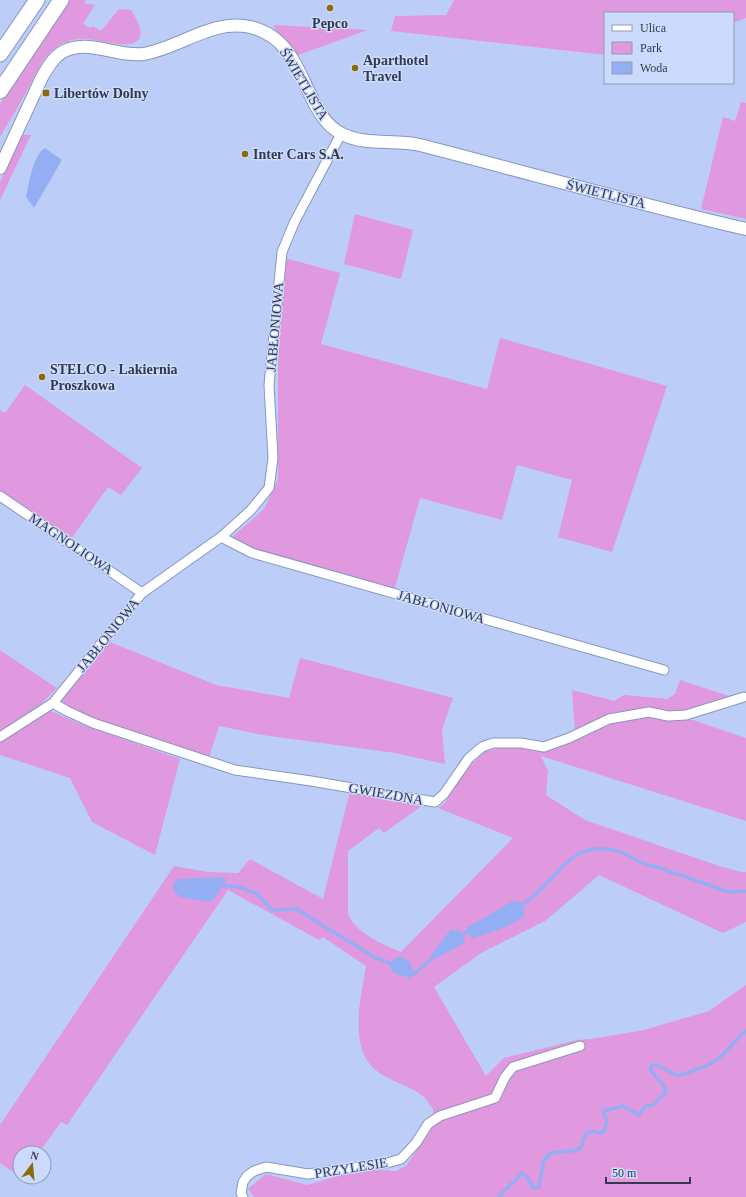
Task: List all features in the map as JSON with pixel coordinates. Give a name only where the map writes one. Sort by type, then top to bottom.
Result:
[{"type":"highway","points":[[0,54],[37,0]]},
{"type":"highway","points":[[0,91],[61,0]]},
{"type":"street","name":"ŚWIETLISTA","points":[[0,168],[42,77],[50,63],[63,51],[74,47],[83,47],[145,54],[218,28],[230,26],[252,27],[269,35],[285,49],[296,66],[323,118],[341,134],[366,141],[417,145],[746,229]]},
{"type":"street","name":"JABŁONIOWA","points":[[0,737],[53,702],[142,593],[221,537],[250,511],[269,488],[273,458],[269,385],[282,252],[294,223],[341,134]]},
{"type":"street","name":"MAGNOLIOWA","points":[[0,496],[142,593]]},
{"type":"street","name":"JABŁONIOWA","points":[[221,537],[252,553],[664,670]]},
{"type":"street","name":"GWIEZDNA","points":[[53,702],[67,711],[93,723],[234,770],[311,781],[434,802],[444,794],[469,758],[482,747],[493,743],[521,743],[544,747],[569,738],[609,719],[649,712],[668,716],[686,715],[744,697]]},
{"type":"street","name":"PRZYLESIE","points":[[243,1197],[241,1193],[243,1182],[247,1176],[254,1171],[266,1168],[308,1174],[387,1163],[401,1159],[416,1143],[428,1124],[440,1116],[495,1098],[505,1077],[513,1067],[580,1046]]},
{"type":"green space","points":[[70,0],[86,0],[84,3],[95,5],[83,24],[90,28],[93,26],[101,31],[119,9],[131,10],[140,26],[141,35],[139,39],[131,44],[115,44],[79,39],[66,42],[57,47],[48,54],[35,74],[0,137],[0,104]]},
{"type":"green space","points":[[454,0],[746,0],[746,18],[734,23],[734,12],[604,12],[604,55],[391,31],[395,16],[446,15]]},
{"type":"green space","points":[[273,25],[368,30],[298,55],[279,36]]},
{"type":"green space","points":[[741,102],[746,103],[746,219],[701,209],[723,117],[735,121]]},
{"type":"green space","points":[[21,135],[31,135],[0,200],[0,182]]},
{"type":"green space","points":[[355,214],[413,230],[401,279],[344,264]]},
{"type":"green space","points":[[285,258],[340,273],[321,344],[487,389],[500,338],[667,386],[612,552],[558,537],[572,480],[517,465],[502,520],[420,498],[394,591],[259,551],[231,538],[264,509],[278,479],[278,334]]},
{"type":"green space","points":[[25,385],[142,468],[121,495],[108,487],[71,539],[0,490],[0,410],[5,413]]},
{"type":"green space","points":[[105,640],[216,685],[289,698],[300,658],[453,698],[442,730],[445,764],[395,753],[263,735],[219,726],[208,761],[143,740],[53,703]]},
{"type":"green space","points":[[0,650],[57,688],[38,707],[0,731]]},
{"type":"green space","points":[[680,680],[732,697],[685,711],[670,713],[636,709],[615,713],[575,732],[572,690],[614,701],[624,695],[667,699],[675,694]]},
{"type":"green space","points":[[48,710],[83,725],[180,759],[155,855],[92,822],[70,778],[0,755],[0,741]]},
{"type":"green space","points":[[637,716],[693,720],[746,738],[746,821],[541,756],[548,771],[546,795],[585,820],[719,866],[746,872],[746,922],[723,933],[599,875],[545,921],[481,953],[434,987],[486,1076],[504,1058],[577,1040],[644,1030],[709,1011],[746,985],[746,1197],[254,1197],[248,1189],[266,1174],[307,1185],[361,1169],[396,1171],[406,1166],[432,1127],[433,1109],[419,1093],[389,1079],[378,1072],[368,1062],[362,1050],[358,1022],[366,966],[323,937],[319,940],[228,890],[67,1125],[61,1122],[45,1145],[12,1145],[12,1171],[0,1163],[0,1125],[174,866],[208,872],[238,873],[250,859],[323,899],[350,791],[423,805],[384,833],[379,828],[348,851],[348,914],[351,921],[356,927],[370,937],[401,952],[513,838],[438,808],[445,803],[461,775],[484,752],[506,746],[539,751],[558,748],[616,722]]},
{"type":"water","points":[[45,148],[62,160],[34,208],[26,197],[37,157]]},
{"type":"water","points":[[223,877],[226,881],[214,899],[209,902],[180,897],[174,891],[173,884],[178,879]]},
{"type":"water","points":[[513,901],[520,902],[524,909],[524,917],[508,926],[472,939],[466,928]]},
{"type":"water","points":[[451,929],[460,932],[465,939],[463,944],[437,958],[430,956]]},
{"type":"water","points":[[399,957],[408,960],[411,964],[414,974],[410,978],[396,974],[390,969],[393,959]]},
{"type":"waterway","points":[[518,907],[529,900],[558,871],[578,854],[590,850],[603,849],[619,851],[645,864],[729,892],[746,891]]},
{"type":"waterway","points":[[220,885],[239,887],[257,894],[272,910],[296,909],[376,958],[395,965]]},
{"type":"waterway","points":[[459,936],[471,930]]},
{"type":"waterway","points":[[411,973],[414,974],[437,954]]},
{"type":"waterway","points":[[499,1197],[522,1173],[528,1178],[533,1188],[539,1187],[544,1160],[550,1153],[572,1151],[581,1148],[586,1133],[592,1131],[600,1133],[604,1132],[607,1122],[603,1111],[623,1106],[639,1115],[646,1106],[653,1105],[666,1092],[663,1085],[650,1069],[652,1065],[657,1065],[678,1076],[703,1067],[720,1057],[746,1031]]},
{"type":"place","name":"Pepco","points":[[330,8]]},
{"type":"place","name":"Aparthotel Travel","points":[[355,68]]},
{"type":"place","name":"Libertów Dolny","points":[[46,93]]},
{"type":"place","name":"Inter Cars S.A.","points":[[245,154]]},
{"type":"place","name":"STELCO - Lakiernia Proszkowa","points":[[42,377]]}]
